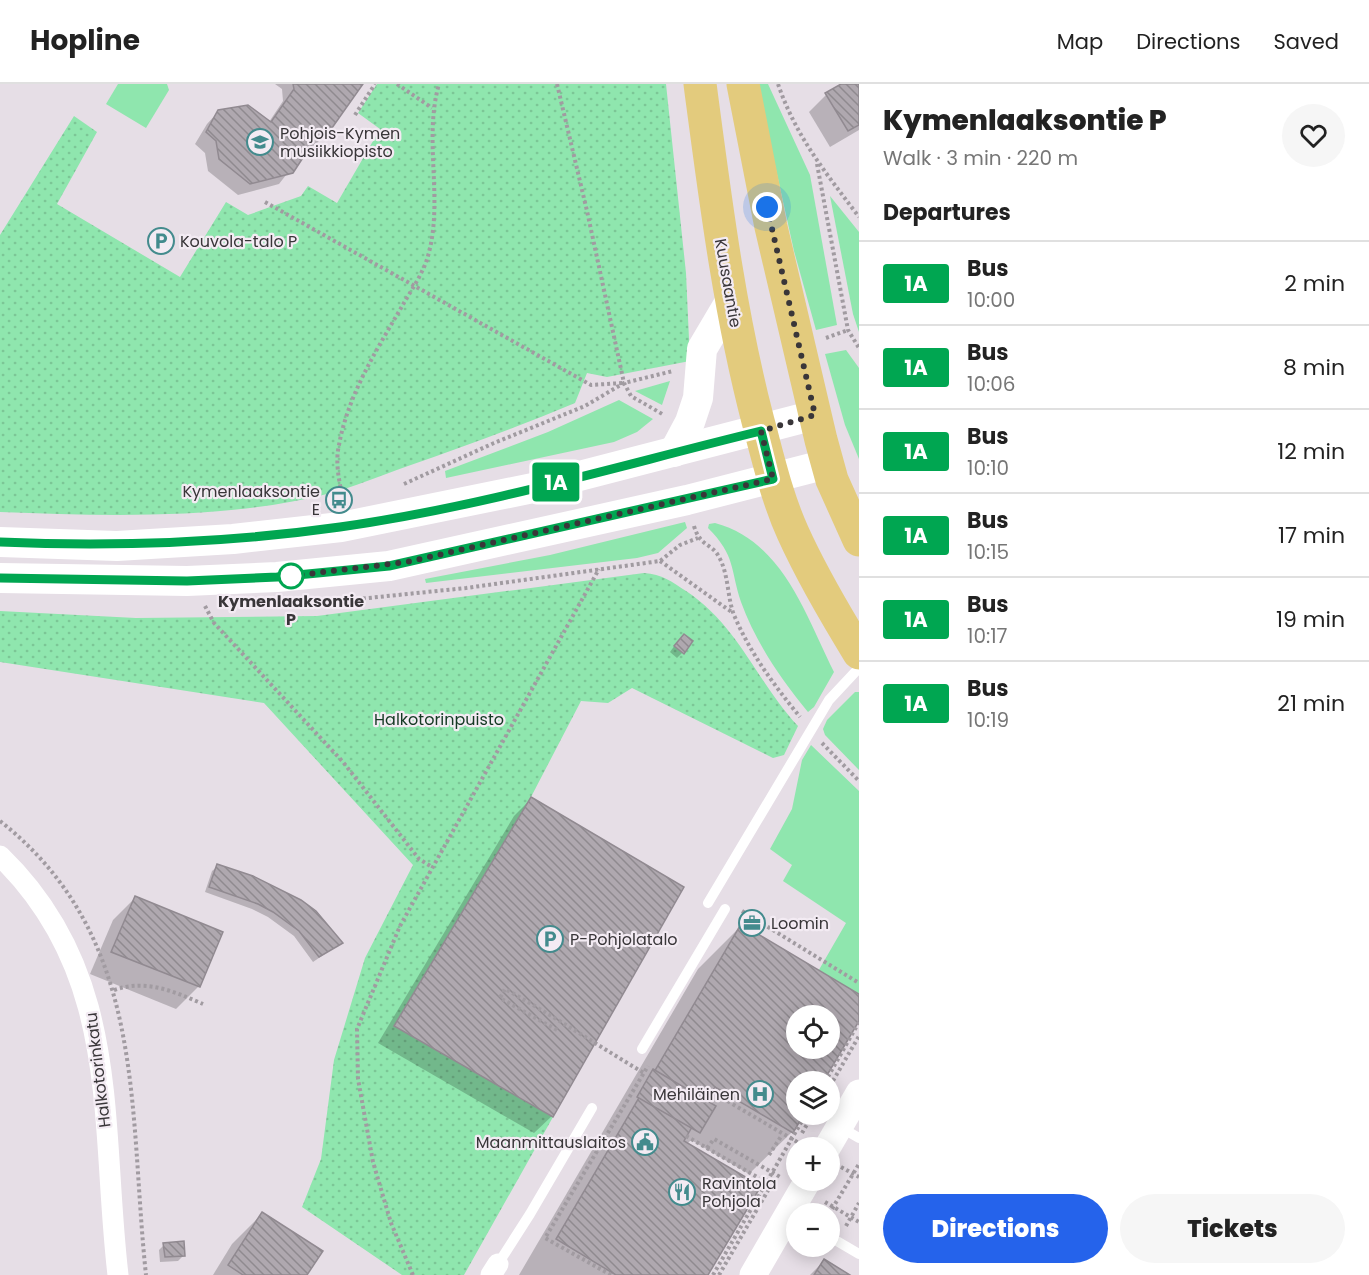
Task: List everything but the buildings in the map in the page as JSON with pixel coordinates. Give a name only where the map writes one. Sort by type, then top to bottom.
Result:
[{"type":"main road","name":"Kuusaantie","points":[[700,84],[731,300],[742,360],[773,479],[793,532],[832,609],[859,653]]},
{"type":"main road","points":[[743,84],[771,227],[827,464],[859,540]]},
{"type":"main road","points":[[674,452],[690,422],[698,398],[702,349],[731,300]]},
{"type":"main road","points":[[0,542],[117,546],[233,539],[340,527],[522,490],[761,431],[815,415]]},
{"type":"main road","points":[[0,578],[187,581],[277,577],[389,566],[773,479],[827,464]]},
{"type":"street","name":"Halkotorinkatu","points":[[0,856],[32,891],[61,936],[90,1006],[99,1053],[118,1275]]},
{"type":"street","points":[[842,1138],[859,1093]]},
{"type":"street","points":[[753,1275],[786,1226]]},
{"type":"lane","points":[[708,903],[829,700],[859,668]]},
{"type":"lane","points":[[642,1049],[725,909]]},
{"type":"lane","points":[[494,1269],[530,1214],[592,1108]]},
{"type":"lane","points":[[840,1243],[859,1254]]},
{"type":"path","points":[[354,115],[375,84]]},
{"type":"path","points":[[397,84],[432,108]]},
{"type":"path","points":[[354,496],[341,500],[338,446],[351,405],[366,370],[428,256],[434,213],[432,108],[439,84]]},
{"type":"path","points":[[557,84],[624,383],[631,396],[666,416]]},
{"type":"path","points":[[778,84],[795,128],[817,164],[859,217]]},
{"type":"path","points":[[817,164],[848,330],[859,348]]},
{"type":"path","points":[[265,202],[591,385],[624,383],[684,369]]},
{"type":"path","points":[[819,341],[848,330]]},
{"type":"path","points":[[396,486],[585,406],[624,383]]},
{"type":"path","points":[[694,523],[698,538],[719,555],[728,581],[733,613],[767,676],[810,730],[859,781]]},
{"type":"path","points":[[660,561],[733,613]]},
{"type":"path","points":[[414,1275],[392,1223],[373,1162],[358,1079],[357,1029],[400,926],[599,569]]},
{"type":"path","points":[[205,606],[214,623],[343,762],[418,859],[432,867]]},
{"type":"path","points":[[736,920],[742,910],[859,983]]},
{"type":"path","points":[[114,990],[132,985],[166,988],[203,1004]]},
{"type":"path","points":[[557,1030],[500,998],[505,989],[570,1025],[594,1043],[644,1073]]},
{"type":"path","points":[[831,1071],[859,1022]]},
{"type":"path","points":[[839,1071],[859,1036]]},
{"type":"path","points":[[611,1275],[545,1238],[654,1057]]},
{"type":"path","points":[[712,1092],[789,1137]]},
{"type":"path","points":[[627,1102],[634,1106]]},
{"type":"path","points":[[802,1133],[807,1125]]},
{"type":"path","points":[[769,1155],[780,1135],[783,1135]]},
{"type":"path","points":[[686,1136],[758,1177]]},
{"type":"path","points":[[707,1148],[714,1139],[772,1172]]},
{"type":"path","points":[[712,1275],[786,1149]]},
{"type":"path","points":[[836,1203],[859,1164]]},
{"type":"path","points":[[719,1275],[770,1187]]},
{"type":"path","points":[[846,1227],[859,1203]]},
{"type":"green space","points":[[118,84],[167,84],[169,90],[146,128],[106,104]]},
{"type":"green space","points":[[377,84],[666,84],[686,273],[690,361],[607,377],[587,373],[575,403],[534,420],[327,494],[288,502],[206,512],[81,515],[0,512],[0,235],[74,116],[97,132],[57,204],[180,277],[226,202],[248,215],[301,196],[308,186],[337,203],[380,129],[358,113]]},
{"type":"green space","points":[[757,84],[768,84],[810,175],[837,325],[816,330],[794,251]]},
{"type":"green space","points":[[830,196],[859,232],[859,332],[853,314]]},
{"type":"green space","points":[[846,350],[859,368],[859,459],[845,425],[825,354]]},
{"type":"green space","points":[[670,381],[662,405],[635,391]]},
{"type":"green space","points":[[619,400],[653,419],[637,432],[614,442],[446,478],[445,471],[548,432]]},
{"type":"green space","points":[[685,522],[687,528],[658,553],[637,558],[426,583],[425,579],[550,555]]},
{"type":"green space","points":[[715,523],[738,532],[758,546],[790,583],[802,605],[834,672],[814,707],[808,712],[779,674],[754,632],[741,602],[728,555],[708,528],[709,524]]},
{"type":"green space","name":"Halkotorinpuisto","points":[[644,573],[662,577],[704,605],[734,637],[770,691],[798,726],[784,755],[773,758],[632,688],[608,703],[581,701],[531,797],[394,1026],[553,1117],[464,1275],[402,1275],[302,1207],[321,1159],[334,1060],[365,958],[413,865],[264,703],[0,662],[0,611],[136,618],[317,616]]},
{"type":"green space","points":[[855,692],[859,692],[859,770],[825,735],[823,729],[827,720]]},
{"type":"green space","points":[[811,745],[859,791],[859,1000],[816,975],[846,923],[783,881],[792,865],[770,849],[792,809],[802,760]]},
{"type":"bus line","name":"1A","points":[[0,542],[117,546],[233,539],[340,527],[533,488],[761,431],[773,479],[389,566],[298,576],[187,581],[0,578]]},
{"type":"place","name":"Pohjois-Kymen musiikkiopisto","points":[[260,142]]},
{"type":"place","name":"Kouvola-talo P","points":[[161,241]]},
{"type":"place","name":"Kymenlaaksontie E","points":[[339,500]]},
{"type":"place","name":"Kymenlaaksontie P","points":[[291,576]]},
{"type":"place","name":"Loomin","points":[[752,923]]},
{"type":"place","name":"P-Pohjolatalo","points":[[550,939]]},
{"type":"place","name":"Mehiläinen","points":[[760,1094]]},
{"type":"place","name":"Maanmittauslaitos","points":[[645,1142]]},
{"type":"place","name":"Ravintola Pohjola","points":[[682,1192]]},
{"type":"route","points":[[291,576],[389,566],[773,479],[761,431],[815,415],[767,207]]}]
